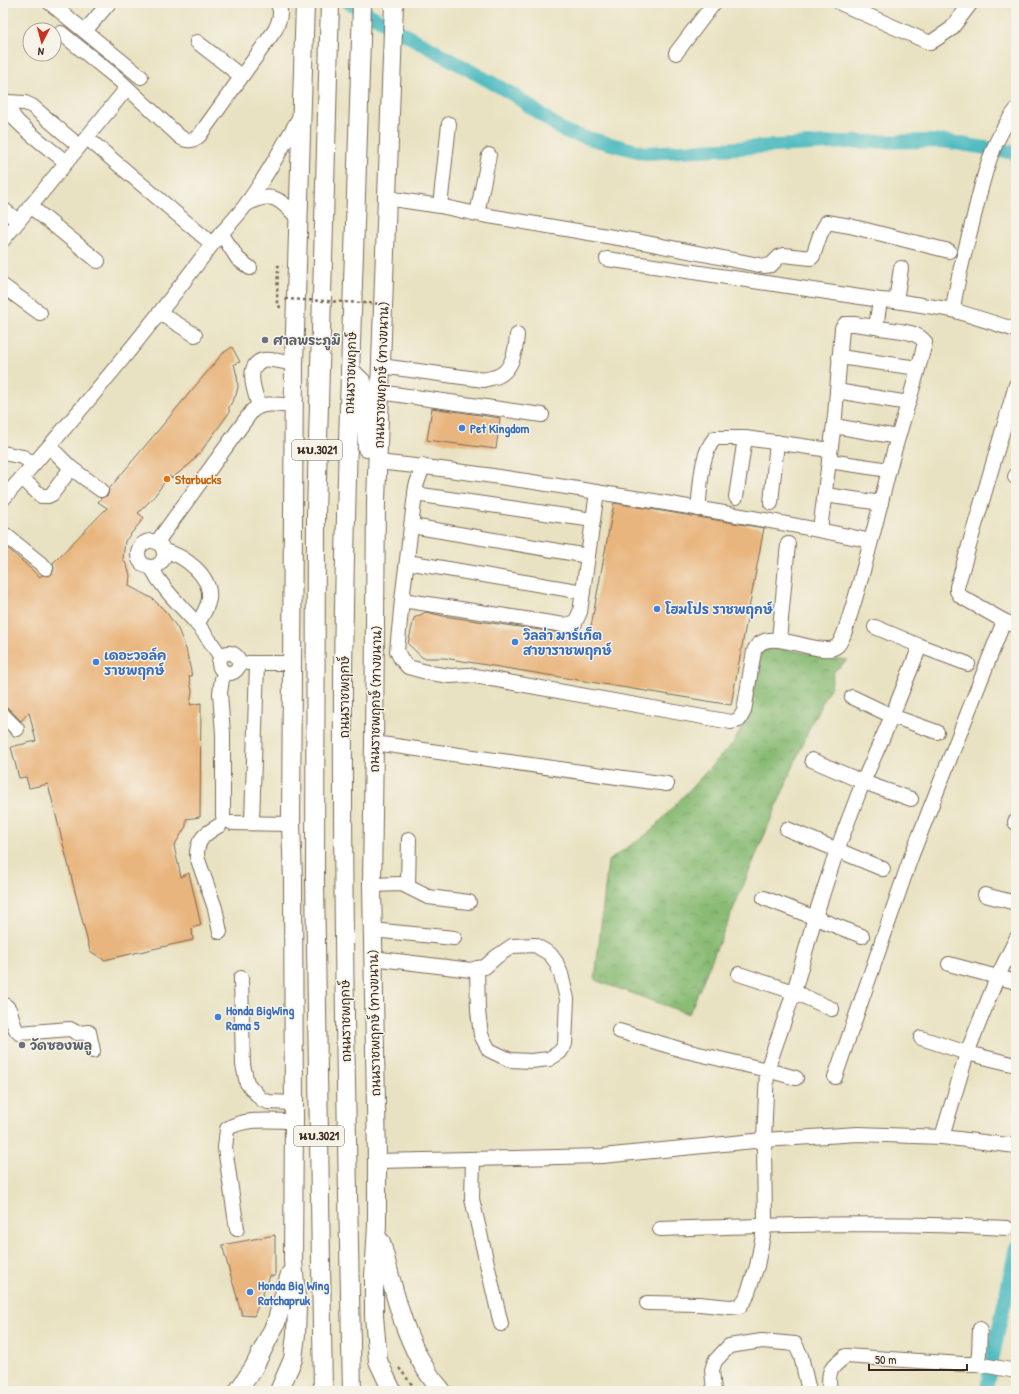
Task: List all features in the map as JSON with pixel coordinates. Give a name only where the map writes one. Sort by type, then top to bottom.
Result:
[{"type":"main road","name":"ถนนราชพฤกษ์","points":[[352,1391],[345,1034],[343,688],[350,370],[362,3]]},
{"type":"main road","name":"ถนนราชพฤกษ์ (ทางขนาน)","points":[[392,1391],[378,1361],[375,1341],[374,1277],[377,1225],[377,1161],[372,958],[372,884],[376,501],[394,3]]},
{"type":"main road","name":"นบ.3021","points":[[279,1391],[293,1359],[297,1308],[293,1261],[294,1103],[293,887],[291,824],[293,663],[292,614],[294,364],[305,5]]},
{"type":"main road","name":"นบ.3021","points":[[324,1391],[315,881],[316,514],[330,11]]},
{"type":"main road","points":[[350,370],[362,382],[364,392],[369,487],[376,501]]},
{"type":"main road","points":[[292,614],[299,605],[308,530],[316,514]]},
{"type":"main road","points":[[377,1225],[403,1321],[415,1350],[442,1391]]},
{"type":"main road","points":[[238,1391],[254,1367],[276,1323],[293,1261]]},
{"type":"street","points":[[52,3],[141,77]]},
{"type":"street","points":[[85,31],[109,3]]},
{"type":"street","points":[[62,34],[100,64],[180,137],[187,141],[193,140],[199,136],[275,30],[279,22],[280,12],[278,3]]},
{"type":"street","points":[[676,53],[714,3]]},
{"type":"street","points":[[840,3],[930,43],[950,29],[971,3]]},
{"type":"street","points":[[197,42],[241,76]]},
{"type":"street","points":[[3,240],[126,88]]},
{"type":"street","points":[[5,101],[32,106],[83,142],[212,244]]},
{"type":"street","points":[[5,101],[19,123],[66,162]]},
{"type":"street","points":[[953,310],[954,297],[964,255],[987,168],[997,139],[1016,110]]},
{"type":"street","points":[[3,499],[50,447],[160,313],[212,244],[247,204],[302,113]]},
{"type":"street","points":[[440,206],[449,124]]},
{"type":"street","points":[[477,214],[489,154]]},
{"type":"street","points":[[247,204],[260,197],[276,199],[284,203],[299,219]]},
{"type":"street","points":[[386,198],[440,206],[477,214],[642,242],[764,266],[771,265],[780,256],[784,255],[811,258],[814,256],[820,235],[827,222],[850,226],[949,252]]},
{"type":"street","points":[[30,206],[98,262]]},
{"type":"street","points":[[3,209],[18,221]]},
{"type":"street","points":[[221,233],[238,259],[250,268]]},
{"type":"street","points":[[638,263],[642,242]]},
{"type":"street","points":[[608,259],[953,310],[1016,330]]},
{"type":"street","points":[[896,301],[901,268]]},
{"type":"street","points":[[3,286],[40,313]]},
{"type":"street","points":[[876,327],[880,300]]},
{"type":"street","points":[[160,313],[195,335]]},
{"type":"street","points":[[423,466],[417,482],[397,651],[401,659],[408,667],[430,673],[450,676],[469,675],[731,722],[739,720],[744,711],[754,651],[758,643],[764,640],[779,640],[823,650],[831,649],[838,645],[846,627],[862,577],[889,470],[925,342],[922,337],[896,330],[876,327],[854,324],[843,326],[840,339],[834,426],[820,529]]},
{"type":"street","points":[[380,366],[484,380],[498,376],[506,370],[516,349],[518,335]]},
{"type":"street","points":[[839,357],[918,368]]},
{"type":"street","points":[[259,406],[253,387],[252,378],[256,363],[264,360],[294,364]]},
{"type":"street","points":[[835,1077],[911,858],[1010,624],[960,596],[957,591],[957,587],[1010,432],[1016,385]]},
{"type":"street","points":[[837,391],[908,403]]},
{"type":"street","points":[[379,392],[542,415]]},
{"type":"street","points":[[160,546],[252,411],[259,406],[270,404],[294,406]]},
{"type":"street","points":[[834,426],[898,437]]},
{"type":"street","points":[[698,509],[705,456],[710,443],[715,438],[745,438],[777,442],[889,470]]},
{"type":"street","points":[[736,498],[745,438]]},
{"type":"street","points":[[771,503],[777,442]]},
{"type":"street","points":[[50,447],[71,468],[100,490]]},
{"type":"street","points":[[3,453],[23,457],[34,464]]},
{"type":"street","points":[[378,462],[423,466],[598,492],[820,529],[870,541]]},
{"type":"street","points":[[22,478],[41,496],[45,497],[52,494],[71,468]]},
{"type":"street","points":[[402,600],[564,625],[575,623],[580,612],[598,492]]},
{"type":"street","points":[[416,494],[594,520]]},
{"type":"street","points":[[825,495],[881,503]]},
{"type":"street","points":[[412,526],[588,556]]},
{"type":"street","points":[[3,533],[46,568]]},
{"type":"street","points":[[160,546],[164,557],[156,566],[150,567],[140,561],[138,550],[141,545],[151,540],[186,560],[198,572],[205,582],[209,598],[202,617],[197,624]]},
{"type":"street","points":[[779,640],[788,544]]},
{"type":"street","points":[[407,562],[583,592]]},
{"type":"street","points":[[150,567],[158,581],[197,624],[221,657]]},
{"type":"street","points":[[875,627],[968,664]]},
{"type":"street","points":[[647,1303],[700,1304],[730,1307],[740,1306],[746,1298],[757,1266],[765,1226],[764,1140],[767,1070],[794,992],[815,917],[837,850],[863,782],[892,716],[920,646]]},
{"type":"street","points":[[232,653],[236,655],[240,662],[239,666],[234,672],[226,673],[222,670],[219,662],[224,654],[232,653]]},
{"type":"street","points":[[240,662],[257,664],[293,663]]},
{"type":"street","points":[[252,823],[257,664]]},
{"type":"street","points":[[225,821],[223,734],[220,693],[222,679],[226,673]]},
{"type":"street","points":[[852,697],[892,716],[937,732]]},
{"type":"street","points":[[3,715],[17,729]]},
{"type":"street","points":[[374,743],[667,784]]},
{"type":"street","points":[[812,760],[863,782],[911,799]]},
{"type":"street","points":[[220,932],[215,908],[197,857],[197,849],[200,840],[206,833],[225,821],[291,824]]},
{"type":"street","points":[[787,829],[883,868]]},
{"type":"street","points":[[408,886],[409,839]]},
{"type":"street","points":[[372,884],[402,884],[428,897],[469,902]]},
{"type":"street","points":[[985,895],[1016,903]]},
{"type":"street","points":[[764,898],[862,936]]},
{"type":"street","points":[[372,930],[454,938]]},
{"type":"street","points":[[942,1137],[967,1053],[997,978],[1016,939]]},
{"type":"street","points":[[372,958],[471,970],[477,968],[485,967],[512,946],[535,944],[550,954],[556,962],[561,974],[567,999],[565,1044],[560,1052],[549,1059],[532,1061],[510,1060],[489,1050],[481,1034],[478,1012],[477,968]]},
{"type":"street","points":[[949,964],[1016,982]]},
{"type":"street","points":[[739,974],[794,992],[832,1008]]},
{"type":"street","points":[[241,978],[243,1065],[248,1083],[261,1099],[268,1102],[294,1103]]},
{"type":"street","points":[[3,1004],[6,1005],[12,1015],[15,1030],[19,1034],[70,1029],[77,1033],[89,1032],[93,1051]]},
{"type":"street","points":[[620,1030],[686,1051],[796,1078]]},
{"type":"street","points":[[921,1038],[967,1053],[1016,1065]]},
{"type":"street","points":[[237,1229],[225,1148],[227,1129],[242,1121],[294,1121]]},
{"type":"street","points":[[377,1161],[602,1156],[764,1140],[858,1134],[942,1137],[1016,1146]]},
{"type":"street","points":[[474,1160],[472,1199],[501,1324]]},
{"type":"street","points":[[660,1229],[836,1224],[949,1224],[1007,1228]]},
{"type":"street","points":[[980,1329],[979,1354],[981,1364]]},
{"type":"street","points":[[714,1391],[712,1370],[715,1361],[722,1352],[729,1346],[762,1341],[795,1344],[801,1356],[809,1391]]},
{"type":"street","points":[[830,1391],[828,1379],[831,1367],[846,1356],[981,1364],[1010,1369]]},
{"type":"path","points":[[278,266],[277,304],[280,308],[284,305],[284,299],[384,304]]},
{"type":"green space","points":[[762,649],[784,649],[848,660],[834,671],[831,686],[812,722],[689,1014],[595,980],[608,861],[650,832],[734,742],[748,716]]},
{"type":"building","name":"เดอะวอล์ค ราชพฤกษ์","points":[[232,347],[240,362],[234,364],[238,387],[236,395],[229,407],[229,413],[190,464],[172,478],[169,476],[153,498],[138,513],[144,518],[125,541],[123,559],[130,575],[129,586],[153,599],[167,613],[178,629],[186,649],[192,676],[189,676],[192,691],[190,705],[201,703],[200,817],[186,819],[186,826],[174,846],[181,877],[189,873],[201,925],[192,928],[193,940],[104,960],[90,951],[48,784],[29,788],[26,777],[19,778],[11,747],[36,741],[29,712],[21,721],[9,709],[3,707],[3,544],[40,577],[42,575],[49,576],[52,574],[54,569],[53,563],[107,508],[98,502],[101,498],[108,495],[109,489],[223,353]]},
{"type":"building","points":[[432,408],[500,418],[496,449],[427,440]]},
{"type":"building","points":[[614,503],[764,528],[731,705],[444,658],[423,658],[408,644],[414,618],[426,612],[443,616],[589,637]]},
{"type":"building","points":[[275,1235],[275,1276],[270,1276],[254,1316],[242,1315],[222,1245]]},
{"type":"waterway","points":[[349,3],[514,95],[565,132],[645,153],[847,142],[943,141],[1016,153]]},
{"type":"waterway","points":[[987,1391],[1016,1247]]},
{"type":"place","name":"ศาลพระภูมิ","points":[[265,340]]},
{"type":"place","name":"Pet Kingdom","points":[[462,428]]},
{"type":"place","name":"Starbucks","points":[[167,479]]},
{"type":"place","name":"โฮมโปร ราชพฤกษ์","points":[[657,609]]},
{"type":"place","name":"วิลล่า มาร์เก็ต สาขาราชพฤกษ์","points":[[515,642]]},
{"type":"place","name":"เดอะวอล์ค ราชพฤกษ์","points":[[96,662]]},
{"type":"place","name":"Honda BigWing Rama 5","points":[[218,1017]]},
{"type":"place","name":"วัดซองพลู","points":[[22,1045]]},
{"type":"place","name":"Honda Big Wing Ratchapruk","points":[[250,1292]]}]
